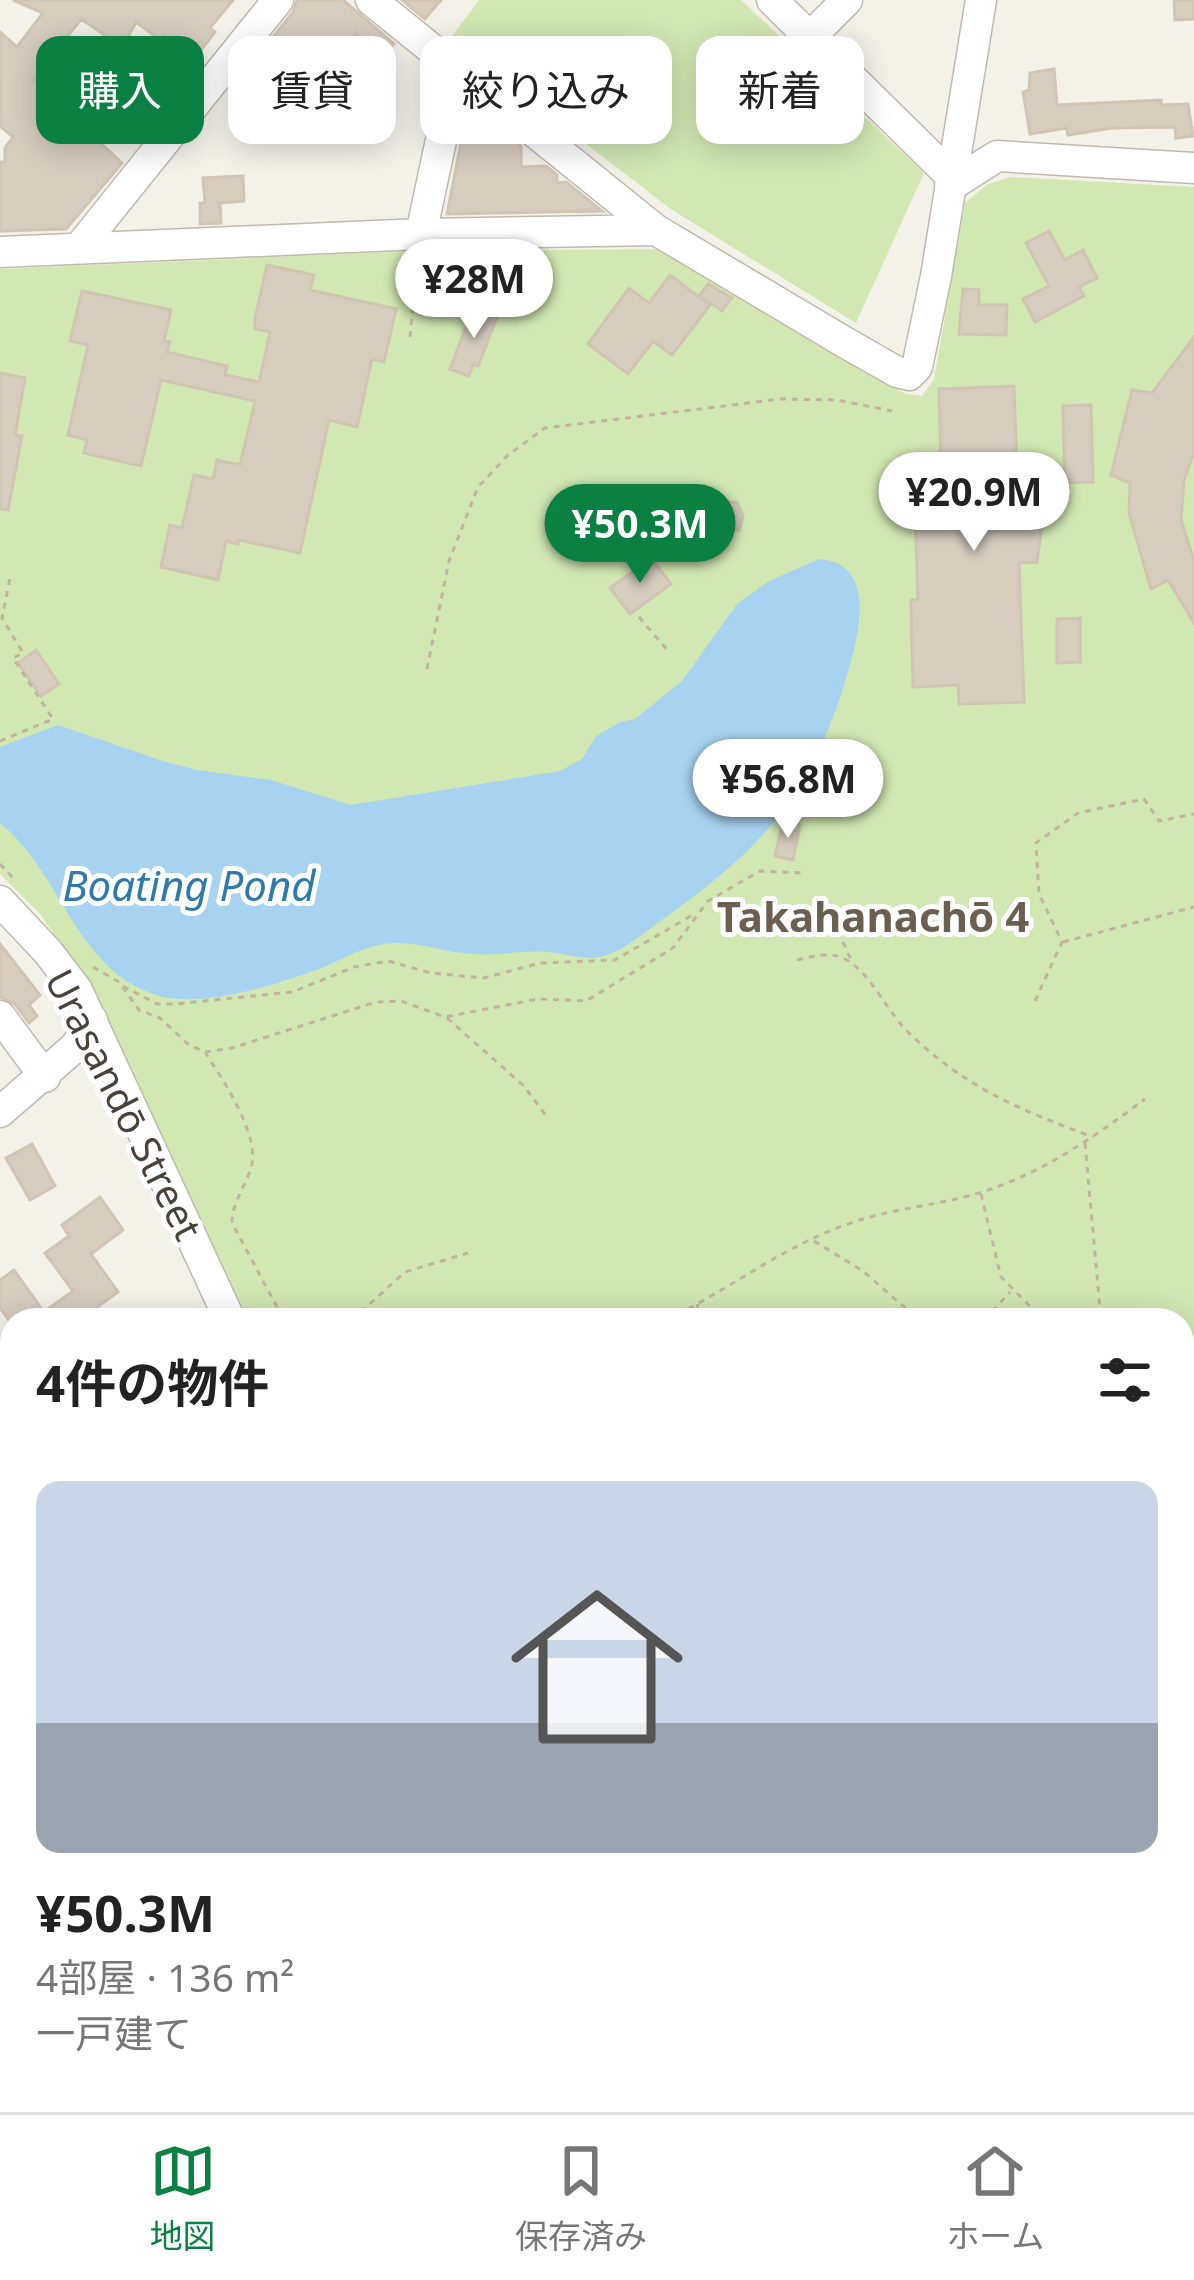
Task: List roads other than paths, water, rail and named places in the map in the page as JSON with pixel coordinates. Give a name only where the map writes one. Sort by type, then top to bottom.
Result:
[{"type":"street","points":[[79,248],[278,0]]},
{"type":"street","points":[[371,0],[420,40]]},
{"type":"street","points":[[772,0],[809,36]]},
{"type":"street","points":[[811,36],[847,0]]},
{"type":"street","points":[[548,144],[656,230],[909,375],[920,353],[980,0]]},
{"type":"street","points":[[864,93],[950,181]]},
{"type":"street","points":[[420,240],[440,144]]},
{"type":"street","points":[[950,181],[997,156],[1194,168]]},
{"type":"street","points":[[0,252],[656,230]]},
{"type":"street","name":"Urasandō Street","points":[[10,894],[77,990],[224,1308]]},
{"type":"street","points":[[0,1016],[45,1077]]},
{"type":"street","points":[[0,1112],[75,1047],[92,1019]]},
{"type":"water","name":"Boating Pond","points":[[819,559],[848,571],[860,613],[837,705],[804,778],[784,809],[733,864],[639,937],[602,957],[474,954],[395,943],[367,948],[299,976],[237,993],[193,999],[156,995],[106,964],[21,843],[0,823],[0,747],[58,725],[163,761],[271,780],[351,805],[560,771],[582,759],[596,736],[635,719],[682,681],[737,604],[769,581]]},
{"type":"district","name":"Takahanachō 4","points":[[873,915]]}]
